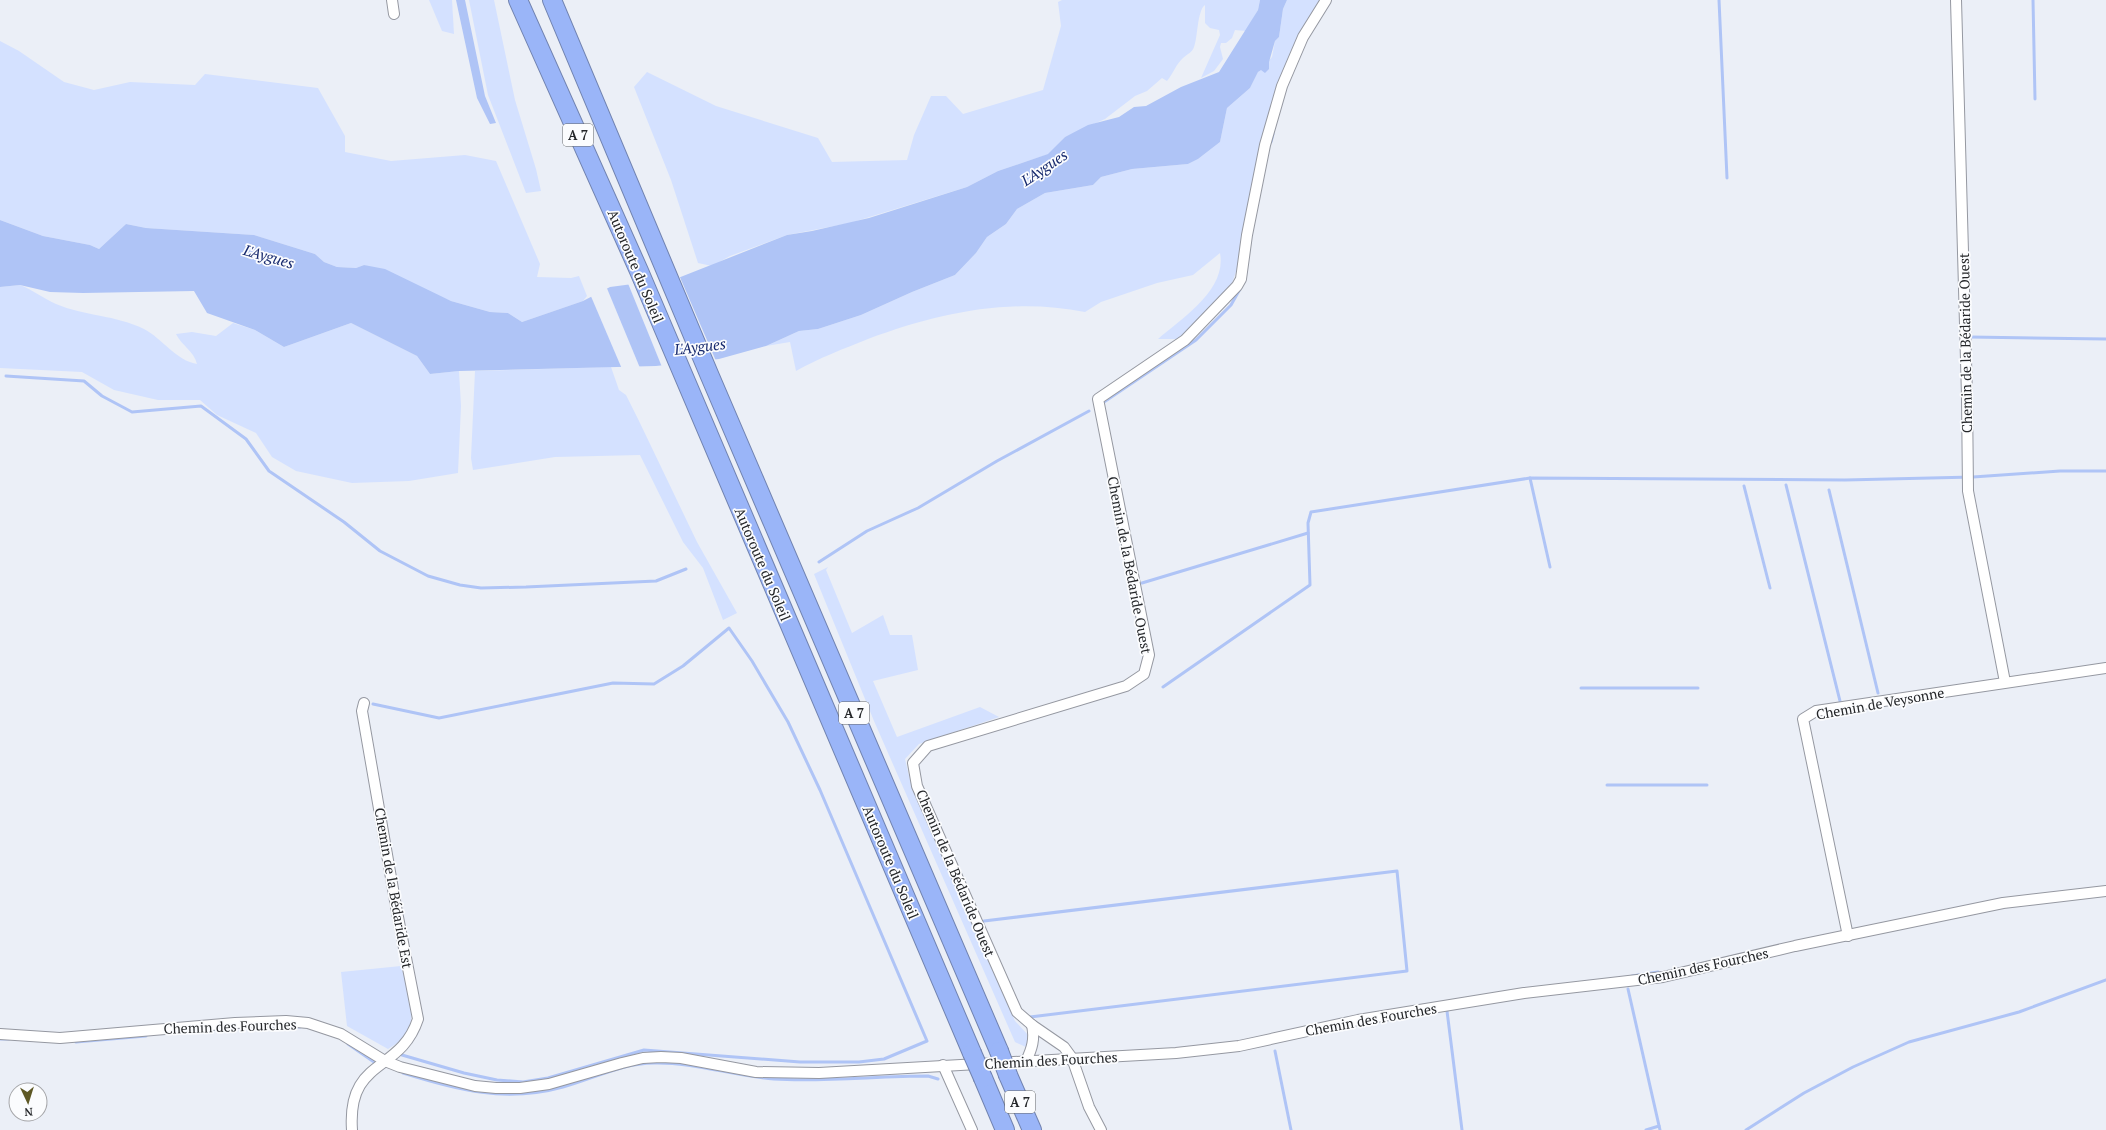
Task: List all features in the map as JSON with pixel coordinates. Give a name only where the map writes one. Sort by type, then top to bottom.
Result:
[{"type":"highway","name":"Autoroute du Soleil","points":[[518,0],[639,271],[691,397],[1005,1130]]},
{"type":"highway","name":"Autoroute du Soleil","points":[[552,0],[709,374],[1032,1130]]},
{"type":"street","points":[[392,0],[394,14]]},
{"type":"street","name":"Chemin de la Bédaride Ouest","points":[[1072,1058],[1064,1048],[1017,1012],[917,786],[913,763],[928,746],[1126,686],[1144,674],[1150,656],[1098,399],[1185,340],[1237,286],[1241,279],[1247,235],[1265,145],[1282,86],[1303,38],[1326,0]]},
{"type":"street","name":"Chemin de la Bédaride Ouest","points":[[1956,0],[1967,396],[1968,491],[2005,682]]},
{"type":"street","name":"Chemin de Veysonne","points":[[1848,936],[1803,719],[1816,711],[2106,668]]},
{"type":"street","name":"Chemin de la Bédaride Est","points":[[352,1130],[354,1095],[358,1086],[364,1078],[401,1050],[414,1033],[418,1019],[396,912],[362,711],[364,702]]},
{"type":"street","name":"Chemin des Fourches","points":[[0,1034],[60,1038],[147,1030],[286,1021],[308,1023],[341,1034],[385,1061],[400,1067],[475,1086],[520,1088],[549,1084],[636,1060],[661,1057],[681,1058],[756,1072],[819,1073],[1176,1053],[1239,1046],[1372,1017],[1524,993],[1663,977],[2003,903],[2106,891]]},
{"type":"street","points":[[1026,1061],[1033,1047],[1034,1034],[1032,1025]]},
{"type":"street","points":[[1072,1058],[1089,1107],[1101,1130]]},
{"type":"street","points":[[943,1065],[972,1130]]},
{"type":"shaded area","points":[[429,0],[452,0],[454,34],[442,31]]},
{"type":"shaded area","points":[[469,0],[494,0],[515,100],[536,169],[541,191],[526,193],[488,95]]},
{"type":"shaded area","points":[[1062,0],[1260,0],[1258,10],[1246,31],[1235,30],[1232,38],[1226,43],[1221,43],[1220,47],[1223,59],[1214,71],[1201,78],[1220,35],[1219,30],[1210,28],[1205,23],[1205,5],[1200,13],[1193,49],[1176,66],[1167,81],[1162,78],[1147,91],[1135,96],[1105,119],[1065,137],[1049,154],[998,171],[967,187],[850,223],[787,235],[730,256],[712,266],[698,263],[671,180],[634,87],[647,72],[716,106],[818,138],[832,162],[907,160],[914,135],[931,96],[946,96],[963,114],[1043,90],[1061,26],[1058,2]]},
{"type":"shaded area","points":[[1287,0],[1320,0],[1290,58],[1277,88],[1267,119],[1254,174],[1238,266],[1232,283],[1180,339],[1158,339],[1201,302],[1210,291],[1217,279],[1220,266],[1220,253],[1193,275],[1157,283],[1101,302],[1085,312],[1030,306],[1002,307],[948,315],[868,339],[822,358],[796,371],[790,342],[766,346],[799,331],[818,329],[861,315],[955,275],[976,253],[987,237],[1006,224],[1017,209],[1045,193],[1093,185],[1101,177],[1132,169],[1188,164],[1198,159],[1220,142],[1227,108],[1250,88],[1258,72],[1272,57],[1275,41],[1279,37],[1283,9]]},
{"type":"shaded area","points":[[0,41],[19,51],[64,82],[94,90],[130,82],[195,85],[205,74],[318,88],[345,136],[345,152],[391,161],[465,155],[496,161],[540,264],[537,277],[571,278],[579,276],[587,296],[583,301],[522,322],[508,313],[490,312],[451,301],[364,265],[356,268],[337,267],[324,262],[315,254],[254,235],[146,228],[126,224],[99,249],[90,245],[43,236],[0,220]]},
{"type":"shaded area","points":[[20,285],[56,304],[67,308],[133,324],[151,333],[182,358],[197,364],[191,352],[181,342],[176,334],[192,332],[216,336],[233,323],[255,330],[284,347],[351,323],[417,356],[430,374],[459,371],[461,406],[458,473],[409,481],[352,483],[296,471],[272,457],[256,433],[217,415],[200,400],[158,400],[114,390],[82,372],[0,368],[0,287]]},
{"type":"shaded area","points":[[611,367],[619,390],[626,395],[697,542],[737,613],[723,620],[703,568],[683,542],[640,455],[555,457],[473,470],[471,458],[475,371]]},
{"type":"shaded area","points":[[828,567],[826,570],[852,633],[883,615],[890,635],[912,635],[918,670],[873,681],[897,737],[980,707],[999,717],[919,744],[905,759],[910,780],[1015,1021],[1030,1037],[1028,1048],[1015,1042],[874,721],[814,574]]},
{"type":"shaded area","points":[[401,966],[411,1003],[411,1021],[403,1038],[388,1049],[347,1026],[341,972]]},
{"type":"water","points":[[456,0],[465,0],[485,96],[496,123],[490,124],[477,98]]},
{"type":"water","name":"L'Aygues","points":[[1260,0],[1287,0],[1283,9],[1279,37],[1275,41],[1269,62],[1269,69],[1265,73],[1261,70],[1258,72],[1250,88],[1227,108],[1220,142],[1198,159],[1188,164],[1132,169],[1101,177],[1093,185],[1045,193],[1017,209],[1006,224],[987,237],[976,253],[955,275],[861,315],[818,329],[799,331],[766,346],[719,359],[656,366],[459,371],[430,374],[417,356],[351,323],[284,347],[255,330],[207,313],[194,291],[83,293],[50,292],[20,285],[0,287],[0,220],[43,236],[90,245],[99,249],[126,224],[146,228],[254,235],[315,254],[324,262],[337,267],[356,268],[364,265],[385,269],[451,301],[490,312],[508,313],[522,322],[583,301],[610,287],[678,278],[787,235],[869,218],[967,187],[998,171],[1048,154],[1065,137],[1088,125],[1119,117],[1134,107],[1146,106],[1181,87],[1219,72],[1258,10]]},
{"type":"pier","points":[[679,275],[716,361],[662,367],[627,281]]},
{"type":"pier","points":[[606,286],[640,368],[622,369],[590,294]]},
{"type":"waterway","points":[[1719,0],[1727,178]]},
{"type":"waterway","points":[[2033,0],[2035,99]]},
{"type":"waterway","points":[[1271,142],[1273,134]]},
{"type":"waterway","points":[[1101,404],[1196,340],[1231,305],[1240,289]]},
{"type":"waterway","points":[[1970,337],[2106,339]]},
{"type":"waterway","points":[[6,376],[84,381],[102,396],[132,412],[201,406],[246,439],[269,471],[344,522],[380,551],[428,576],[460,585],[481,588],[526,587],[656,581],[686,569]]},
{"type":"waterway","points":[[819,562],[867,531],[918,508],[997,461],[1089,411]]},
{"type":"waterway","points":[[1163,687],[1310,585],[1308,523],[1311,512],[1530,478],[1845,480],[1973,477],[2060,471],[2106,471]]},
{"type":"waterway","points":[[1530,478],[1550,567]]},
{"type":"waterway","points":[[1786,485],[1841,705]]},
{"type":"waterway","points":[[1744,486],[1770,588]]},
{"type":"waterway","points":[[1829,490],[1878,693]]},
{"type":"waterway","points":[[1142,583],[1308,533]]},
{"type":"waterway","points":[[373,704],[439,718],[613,683],[654,684],[683,666],[729,628],[752,661],[788,722],[820,790],[927,1041],[884,1059],[859,1062],[800,1062],[644,1050],[548,1078],[523,1082],[497,1080],[464,1073],[402,1055]]},
{"type":"waterway","points":[[1581,688],[1698,688]]},
{"type":"waterway","points":[[1607,785],[1707,785]]},
{"type":"waterway","points":[[984,921],[1397,871],[1407,971],[1030,1017]]},
{"type":"waterway","points":[[1632,976],[1658,972]]},
{"type":"waterway","points":[[1746,1130],[1804,1093],[1853,1067],[1909,1042],[2019,1012],[2106,980]]},
{"type":"waterway","points":[[1628,989],[1660,1130]]},
{"type":"waterway","points":[[1447,1011],[1462,1130]]},
{"type":"waterway","points":[[271,1027],[300,1027]]},
{"type":"waterway","points":[[76,1042],[146,1036]]},
{"type":"waterway","points":[[0,1039],[9,1039]]},
{"type":"waterway","points":[[348,1044],[374,1062]]},
{"type":"waterway","points":[[1275,1051],[1291,1130]]},
{"type":"waterway","points":[[403,1073],[443,1085],[501,1094],[542,1092],[563,1087],[619,1068],[654,1063],[669,1063],[774,1079],[812,1080],[909,1076],[928,1076],[938,1079]]},
{"type":"waterway","points":[[1646,1130],[1659,1126]]}]
